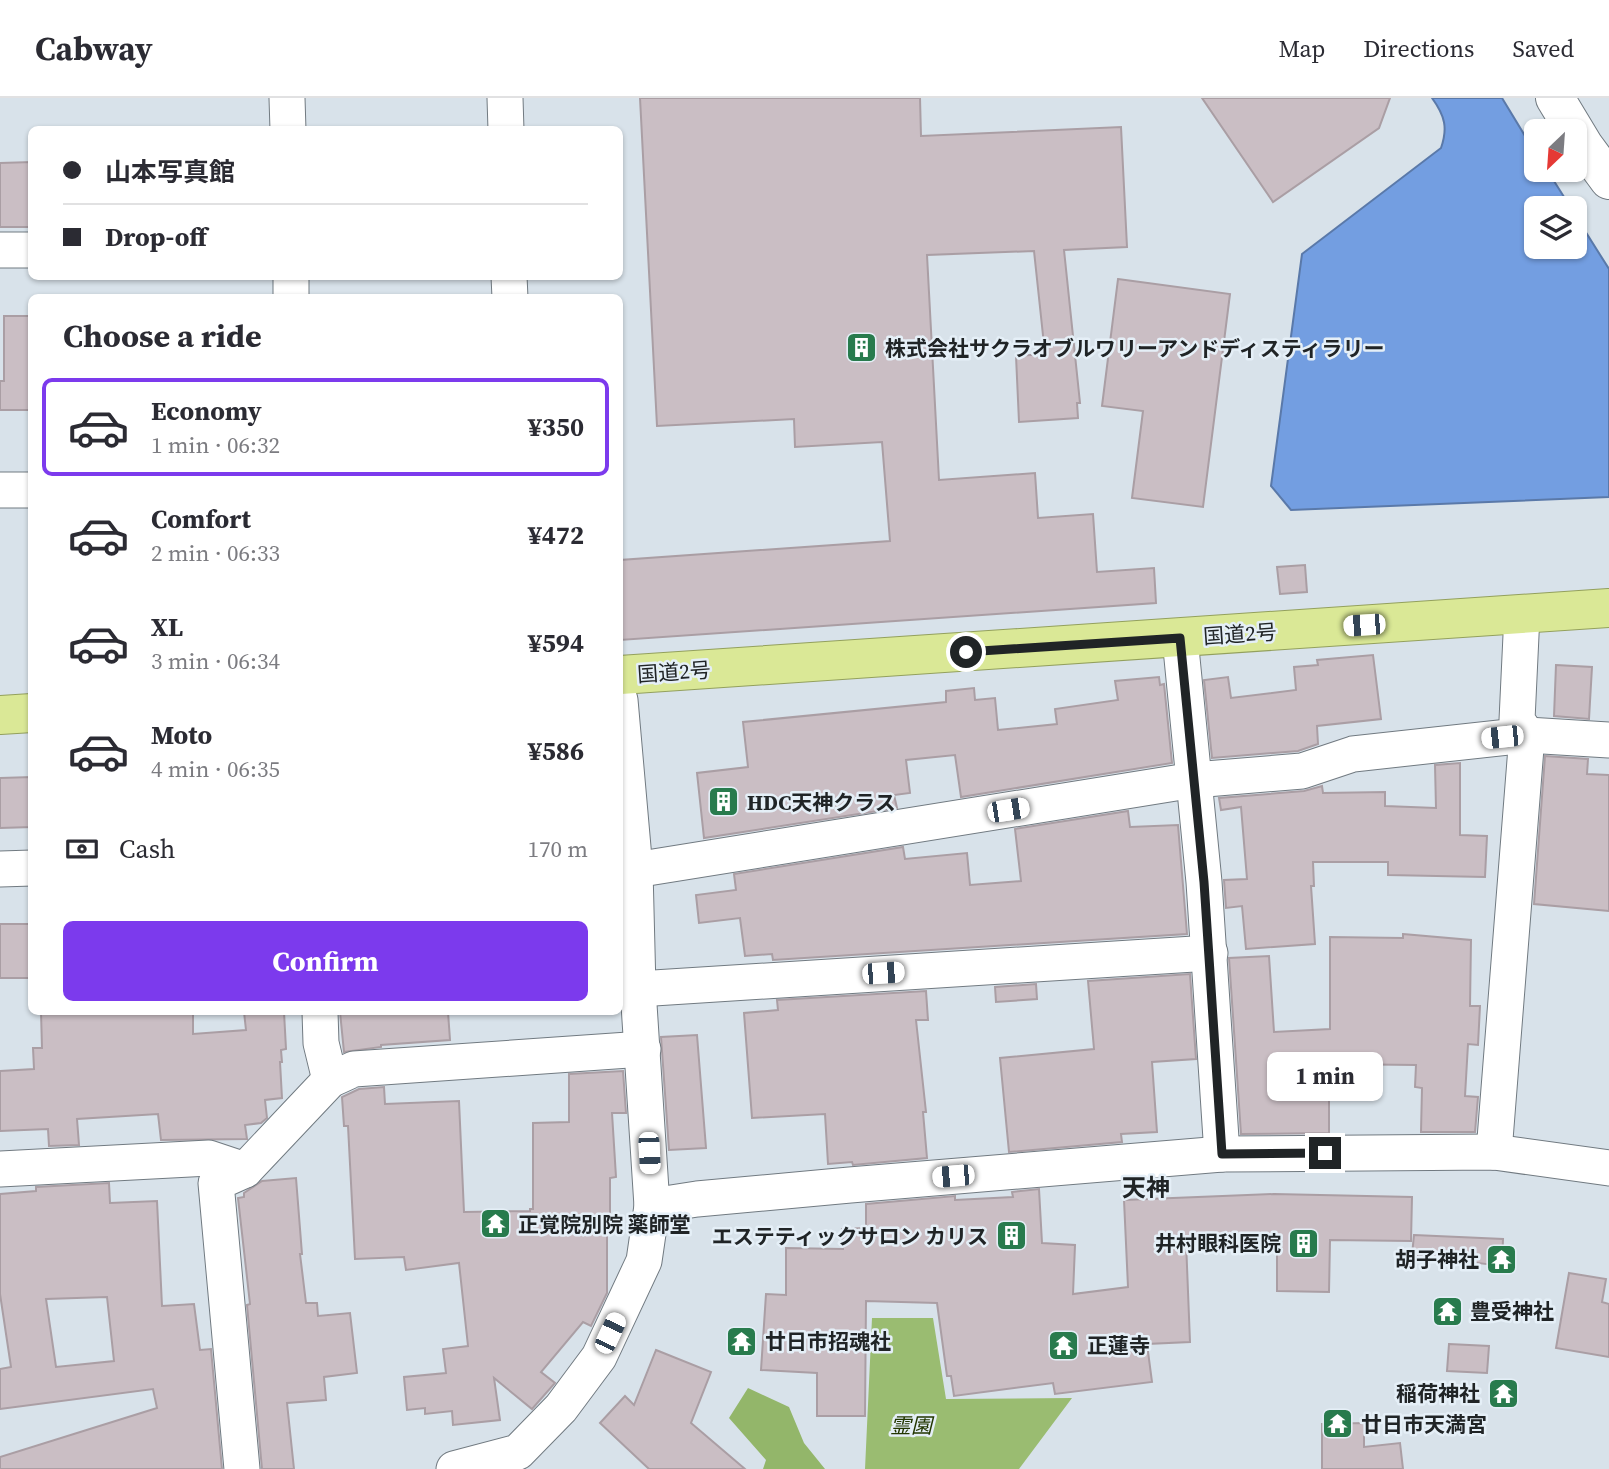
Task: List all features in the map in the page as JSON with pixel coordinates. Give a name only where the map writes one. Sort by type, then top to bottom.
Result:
[{"type":"highway","name":"国道2号","points":[[623,675],[1609,608]]},
{"type":"highway","points":[[0,715],[28,713]]},
{"type":"street","points":[[287,98],[288,126]]},
{"type":"street","points":[[505,98],[506,126]]},
{"type":"street","points":[[1555,98],[1584,146],[1609,180]]},
{"type":"street","points":[[0,250],[28,250]]},
{"type":"street","points":[[0,490],[28,490]]},
{"type":"street","points":[[1494,1152],[1527,735],[1517,720],[1522,614]]},
{"type":"street","points":[[1180,638],[1210,953],[1222,1154]]},
{"type":"street","points":[[454,1469],[517,1461],[599,1357],[644,1261],[652,1206],[638,989],[635,870],[623,734]]},
{"type":"street","points":[[635,870],[1194,780],[1302,771],[1353,754],[1527,735],[1609,740]]},
{"type":"street","points":[[0,869],[28,868]]},
{"type":"street","points":[[638,989],[1210,953]]},
{"type":"street","points":[[320,1015],[321,1043],[330,1080]]},
{"type":"street","points":[[242,1469],[216,1183],[245,1170],[330,1080],[354,1069],[643,1049]]},
{"type":"street","points":[[652,1206],[697,1199],[850,1185],[1222,1154],[1494,1152],[1609,1168]]},
{"type":"street","points":[[0,1169],[209,1158],[245,1170]]},
{"type":"green space","name":"霊園","points":[[872,1318],[933,1318],[946,1399],[1072,1398],[1019,1469],[865,1469]]},
{"type":"green space","points":[[748,1388],[789,1407],[804,1443],[825,1469],[763,1469],[766,1460],[729,1418]]},
{"type":"water","points":[[1432,98],[1502,98],[1524,134],[1524,182],[1555,182],[1563,196],[1524,196],[1524,259],[1587,259],[1587,234],[1609,269],[1609,497],[1291,510],[1271,486],[1302,254],[1441,148],[1444,122]]},
{"type":"building","points":[[640,98],[920,98],[921,136],[1121,127],[1127,247],[1064,250],[1080,403],[1077,403],[1078,418],[1019,422],[1016,356],[1045,354],[1034,251],[927,255],[939,480],[1035,473],[1038,518],[1093,514],[1097,572],[1154,568],[1156,603],[623,640],[623,560],[890,541],[882,442],[795,447],[794,419],[657,426]]},
{"type":"building","points":[[1202,98],[1390,98],[1379,128],[1273,202]]},
{"type":"building","points":[[28,162],[28,227],[0,227],[0,163]]},
{"type":"building","points":[[1118,279],[1230,294],[1203,507],[1132,498],[1143,411],[1102,406]]},
{"type":"building","points":[[4,316],[28,316],[28,410],[0,410],[0,381],[4,381]]},
{"type":"building","points":[[1305,565],[1307,592],[1280,594],[1277,567]]},
{"type":"building","points":[[1373,655],[1381,719],[1317,726],[1318,744],[1298,751],[1212,758],[1204,680],[1228,677],[1231,698],[1296,690],[1294,667],[1318,665],[1317,660]]},
{"type":"building","points":[[1556,665],[1592,667],[1589,719],[1554,716]]},
{"type":"building","points":[[1159,677],[1160,685],[1164,684],[1172,763],[961,797],[955,755],[906,760],[910,793],[894,795],[897,808],[704,838],[697,773],[748,767],[743,722],[946,702],[946,691],[974,688],[975,700],[995,698],[998,730],[1057,724],[1055,709],[1118,700],[1115,681]]},
{"type":"building","points":[[1545,756],[1588,759],[1587,774],[1609,775],[1609,911],[1534,904]]},
{"type":"building","points":[[1460,763],[1460,835],[1487,836],[1485,877],[1388,875],[1388,862],[1313,862],[1314,886],[1311,886],[1315,944],[1246,949],[1242,906],[1226,908],[1224,880],[1247,879],[1241,807],[1221,810],[1219,798],[1304,791],[1322,786],[1323,793],[1385,792],[1385,806],[1436,808],[1435,765]]},
{"type":"building","points":[[28,777],[28,827],[0,828],[0,778]]},
{"type":"building","points":[[1128,811],[1130,827],[1178,825],[1187,934],[773,960],[772,954],[745,956],[740,918],[699,923],[696,895],[736,890],[734,874],[903,847],[905,859],[967,853],[970,885],[1021,881],[1015,829]]},
{"type":"building","points":[[0,924],[28,924],[28,978],[0,978]]},
{"type":"building","points":[[1403,934],[1471,940],[1470,1006],[1480,1006],[1478,1045],[1468,1044],[1465,1096],[1478,1097],[1475,1132],[1421,1132],[1422,1088],[1415,1087],[1416,1065],[1329,1064],[1329,1133],[1241,1134],[1229,958],[1269,956],[1274,1032],[1330,1029],[1330,937],[1403,938]]},
{"type":"building","points":[[1190,974],[1196,1059],[1152,1062],[1157,1132],[1121,1134],[1122,1142],[1009,1152],[1000,1058],[1094,1049],[1088,981]]},
{"type":"building","points":[[1036,984],[1037,999],[996,1002],[995,987]]},
{"type":"building","points":[[926,991],[928,1020],[916,1020],[926,1112],[923,1112],[927,1158],[853,1165],[852,1162],[828,1164],[825,1114],[752,1118],[744,1013],[778,1010],[777,1000]]},
{"type":"building","points":[[41,1015],[193,1015],[193,1034],[246,1030],[244,1015],[284,1015],[286,1049],[281,1050],[280,1062],[282,1098],[265,1100],[267,1118],[261,1123],[245,1125],[247,1139],[161,1140],[158,1114],[77,1119],[79,1145],[49,1146],[48,1129],[0,1131],[0,1071],[34,1069],[33,1048],[42,1048]]},
{"type":"building","points":[[340,1015],[448,1015],[450,1040],[381,1045],[344,1052]]},
{"type":"building","points":[[697,1035],[706,1148],[669,1150],[661,1037]]},
{"type":"building","points":[[623,1071],[626,1113],[612,1113],[616,1177],[610,1178],[607,1293],[591,1326],[583,1322],[541,1372],[555,1383],[532,1409],[494,1378],[500,1420],[453,1425],[452,1411],[425,1414],[425,1408],[407,1410],[404,1377],[446,1373],[443,1349],[468,1346],[459,1263],[406,1270],[404,1257],[355,1259],[348,1126],[344,1126],[342,1097],[359,1089],[384,1087],[385,1104],[459,1101],[464,1212],[530,1211],[533,1209],[533,1123],[569,1122],[569,1074]]},
{"type":"building","points":[[296,1178],[306,1303],[317,1303],[318,1316],[350,1313],[357,1373],[324,1377],[326,1400],[287,1403],[294,1469],[262,1469],[247,1305],[250,1304],[238,1198],[244,1197],[244,1193],[262,1181]]},
{"type":"building","points":[[109,1183],[110,1203],[157,1201],[162,1306],[194,1304],[200,1350],[211,1349],[222,1469],[0,1469],[0,1457],[157,1408],[153,1389],[0,1409],[0,1369],[11,1367],[0,1294],[0,1194],[36,1191],[36,1187]],"holes":[[[107,1297],[114,1361],[56,1367],[46,1299]]]},
{"type":"building","points":[[1039,1189],[1042,1243],[1075,1245],[1073,1294],[1128,1287],[1124,1200],[1274,1194],[1412,1197],[1411,1241],[1330,1240],[1329,1292],[1277,1291],[1277,1236],[1186,1241],[1190,1342],[1147,1344],[1152,1382],[1055,1394],[1053,1383],[954,1396],[951,1376],[947,1376],[937,1303],[866,1301],[865,1416],[817,1416],[817,1373],[761,1370],[766,1294],[786,1295],[786,1248],[843,1249],[842,1229],[866,1228],[866,1204],[955,1196],[955,1200],[1013,1197],[1012,1192]]},
{"type":"building","points":[[1414,1235],[1503,1239],[1502,1266],[1412,1255]]},
{"type":"building","points":[[1569,1273],[1606,1279],[1602,1302],[1609,1304],[1609,1357],[1556,1348]]},
{"type":"building","points":[[1449,1344],[1489,1346],[1487,1373],[1447,1371]]},
{"type":"building","points":[[656,1350],[711,1372],[691,1423],[745,1469],[649,1469],[600,1423],[625,1396],[634,1405]]},
{"type":"building","points":[[1364,1423],[1364,1447],[1400,1443],[1403,1469],[1322,1469],[1322,1424]]},
{"type":"place","name":"株式会社サクラオブルワリーアンドディスティラリー","points":[[862,348]]},
{"type":"place","name":"HDC天神クラス","points":[[724,802]]},
{"type":"place","name":"正覚院別院 薬師堂","points":[[495,1224]]},
{"type":"place","name":"エステティックサロン カリス","points":[[1011,1236]]},
{"type":"place","name":"井村眼科医院","points":[[1304,1243]]},
{"type":"place","name":"胡子神社","points":[[1502,1259]]},
{"type":"place","name":"豊受神社","points":[[1447,1311]]},
{"type":"place","name":"廿日市招魂社","points":[[742,1341]]},
{"type":"place","name":"正蓮寺","points":[[1064,1345]]},
{"type":"place","name":"稲荷神社","points":[[1503,1393]]},
{"type":"place","name":"廿日市天満宮","points":[[1338,1424]]},
{"type":"district","name":"天神","points":[[1146,1187]]},
{"type":"route","points":[[966,652],[1180,638],[1210,953],[1222,1154],[1325,1153]]}]
